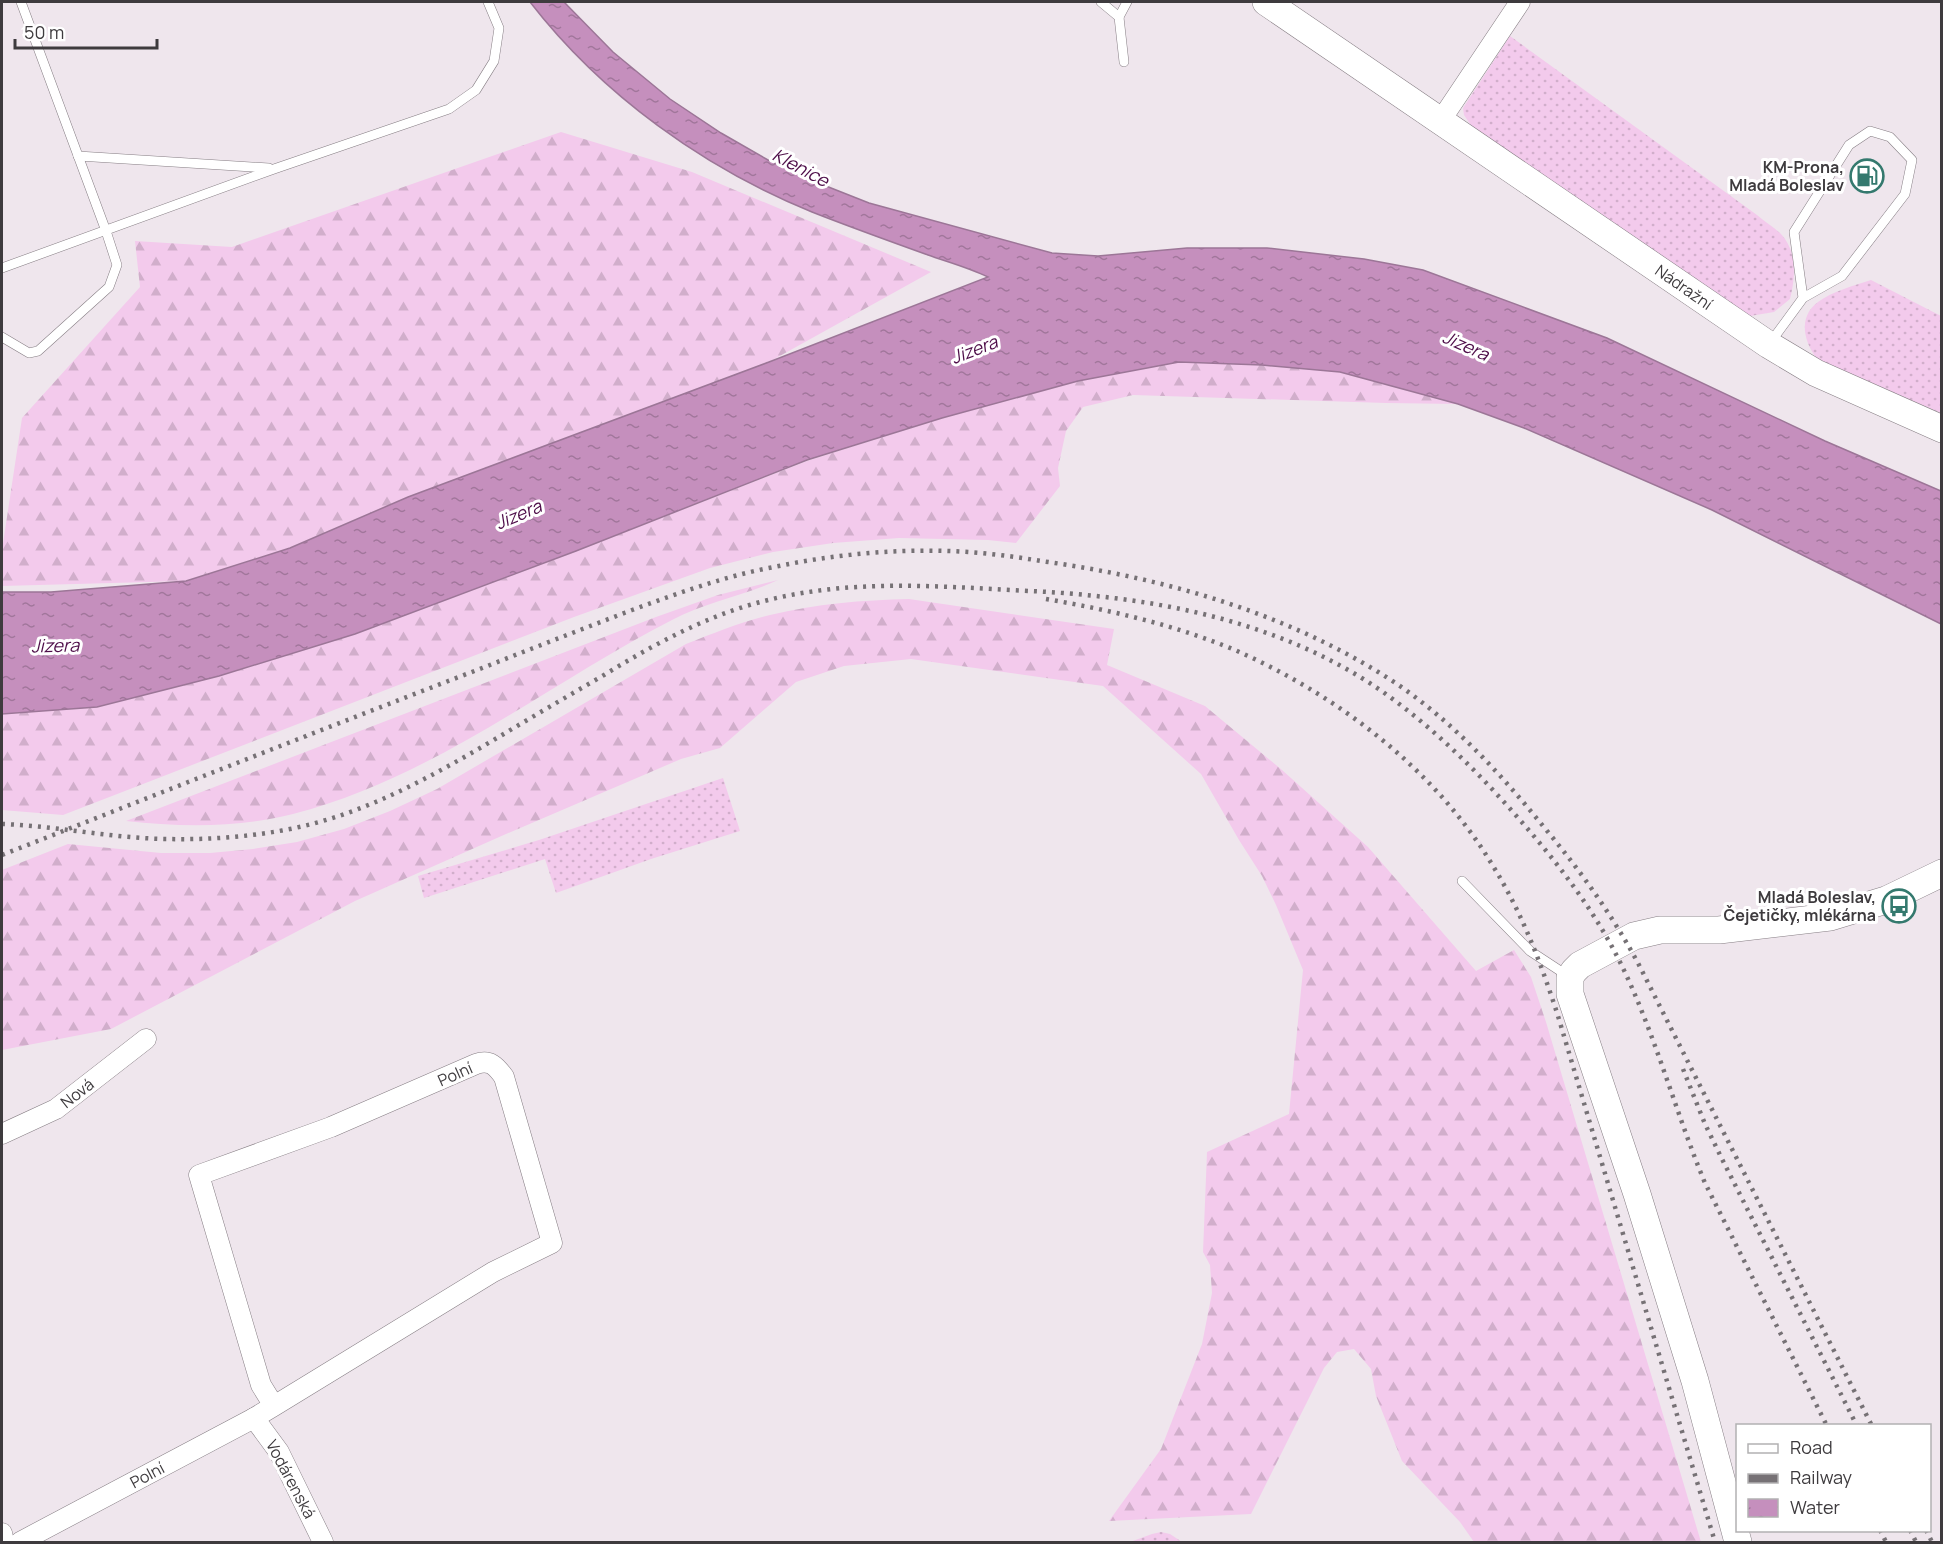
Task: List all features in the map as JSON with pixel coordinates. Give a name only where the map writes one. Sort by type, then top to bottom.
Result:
[{"type":"street","name":"Nádražní","points":[[1266,2],[1769,345],[1816,373],[1941,429]]},
{"type":"street","points":[[1441,120],[1520,2]]},
{"type":"street","points":[[1738,1542],[1695,1381],[1637,1194],[1570,994],[1570,977],[1580,965],[1625,940],[1645,932],[1681,929],[1719,930],[1830,917],[1886,900],[1941,873]]},
{"type":"street","name":"Nová","points":[[2,1134],[56,1109],[146,1039]]},
{"type":"street","name":"Polní","points":[[20,1542],[254,1418],[274,1406],[493,1272],[552,1243],[504,1077],[490,1062],[476,1064],[331,1127],[200,1175],[261,1385],[274,1406]]},
{"type":"street","name":"Vodárenská","points":[[254,1418],[279,1452],[323,1542]]},
{"type":"street","points":[[2,1533],[4,1542]]},
{"type":"lane","points":[[2,337],[29,353],[38,351],[109,287],[117,265],[21,2]]},
{"type":"lane","points":[[2,268],[274,169],[449,109],[476,90],[494,61],[499,28],[488,2]]},
{"type":"lane","points":[[1101,2],[1119,17]]},
{"type":"lane","points":[[1124,62],[1119,17],[1127,2]]},
{"type":"lane","points":[[1769,345],[1803,298],[1842,276],[1905,194],[1912,160],[1890,136],[1870,131],[1849,145],[1794,232],[1803,298]]},
{"type":"lane","points":[[78,156],[274,169]]},
{"type":"lane","points":[[1462,881],[1530,951],[1570,977]]},
{"type":"green space","points":[[1510,36],[1779,232],[1792,253],[1794,276],[1790,299],[1774,312],[1750,316],[1472,127],[1464,115],[1463,108]]},
{"type":"green space","points":[[561,132],[692,172],[931,272],[769,362],[408,497],[290,548],[186,581],[2,586],[2,550],[22,418],[140,287],[135,241],[232,247]]},
{"type":"green space","points":[[1871,280],[1941,316],[1941,413],[1819,361],[1810,347],[1805,323],[1811,308],[1830,295]]},
{"type":"green space","points":[[1179,362],[1262,365],[1340,372],[1458,404],[1133,395],[1083,407],[1066,431],[1058,468],[1060,486],[1016,543],[988,540],[899,538],[833,543],[773,552],[710,568],[574,617],[63,815],[2,810],[2,714],[97,707],[219,676],[355,634],[807,461],[942,418],[1078,381]]},
{"type":"green space","points":[[778,580],[698,608],[672,620],[441,754],[394,778],[344,798],[293,814],[252,822],[188,825],[126,821],[656,617],[718,595]]},
{"type":"green space","points":[[909,599],[1114,629],[1107,665],[1205,706],[1282,770],[1368,847],[1476,971],[1514,950],[1531,977],[1546,1022],[1701,1542],[1474,1542],[1460,1522],[1402,1461],[1376,1396],[1371,1369],[1354,1349],[1337,1352],[1324,1368],[1251,1514],[1109,1521],[1161,1449],[1202,1344],[1212,1293],[1210,1265],[1203,1252],[1207,1152],[1289,1114],[1303,970],[1262,876],[1201,774],[1103,686],[911,659],[844,666],[796,682],[720,748],[681,759],[355,901],[111,1029],[2,1050],[2,870],[68,844],[161,853],[210,853],[297,842],[344,829],[437,789],[686,644],[749,621],[787,611],[839,603]]},
{"type":"green space","points":[[723,778],[740,831],[651,859],[556,893],[545,859],[424,898],[418,876],[539,840]]},
{"type":"green space","points":[[1161,1532],[1170,1534],[1182,1542],[1130,1542],[1152,1534]]},
{"type":"water","name":"Jizera","points":[[530,2],[564,2],[613,52],[670,99],[721,133],[768,160],[869,203],[1052,253],[1098,256],[1187,248],[1267,248],[1364,259],[1423,270],[1607,338],[1825,441],[1941,491],[1941,624],[1712,510],[1524,428],[1458,404],[1340,372],[1262,365],[1179,362],[1078,381],[942,418],[807,460],[576,551],[355,634],[219,676],[97,707],[2,714],[2,592],[51,592],[186,581],[290,548],[408,497],[769,362],[988,277],[812,212],[732,174],[694,151],[622,98],[558,36]]},
{"type":"railway","points":[[2,855],[632,610],[702,586],[756,571],[817,559],[861,554],[905,551],[972,552],[1088,568],[1180,589],[1226,603],[1315,638],[1357,659],[1418,699],[1457,732],[1493,768],[1569,859],[1606,909],[1638,963],[1871,1424]]},
{"type":"railway","points":[[2,824],[125,837],[181,839],[259,834],[318,822],[371,804],[422,780],[637,655],[689,628],[743,607],[779,597],[814,591],[850,587],[921,586],[1076,594],[1169,607],[1258,630],[1302,647],[1343,667],[1383,692],[1418,719],[1467,763],[1497,795],[1571,883],[1597,921],[1620,962],[1644,1016],[1705,1183],[1826,1424]]},
{"type":"railway","points":[[1046,599],[1118,613],[1166,626],[1235,650],[1273,668],[1310,689],[1380,738],[1443,798],[1469,831],[1493,866],[1513,902],[1552,996],[1715,1542]]},
{"type":"railway","points":[[1683,1069],[1721,1157],[1856,1424]]},
{"type":"railway","points":[[1881,1532],[1886,1542]]},
{"type":"railway","points":[[1911,1532],[1916,1542]]},
{"type":"railway","points":[[1927,1532],[1932,1542]]},
{"type":"place","name":"KM-Prona, Mladá Boleslav","points":[[1867,176]]},
{"type":"place","name":"Mladá Boleslav, Čejetičky, mlékárna","points":[[1899,906]]},
{"type":"water label","name":"Klenice","points":[[801,167]]}]
